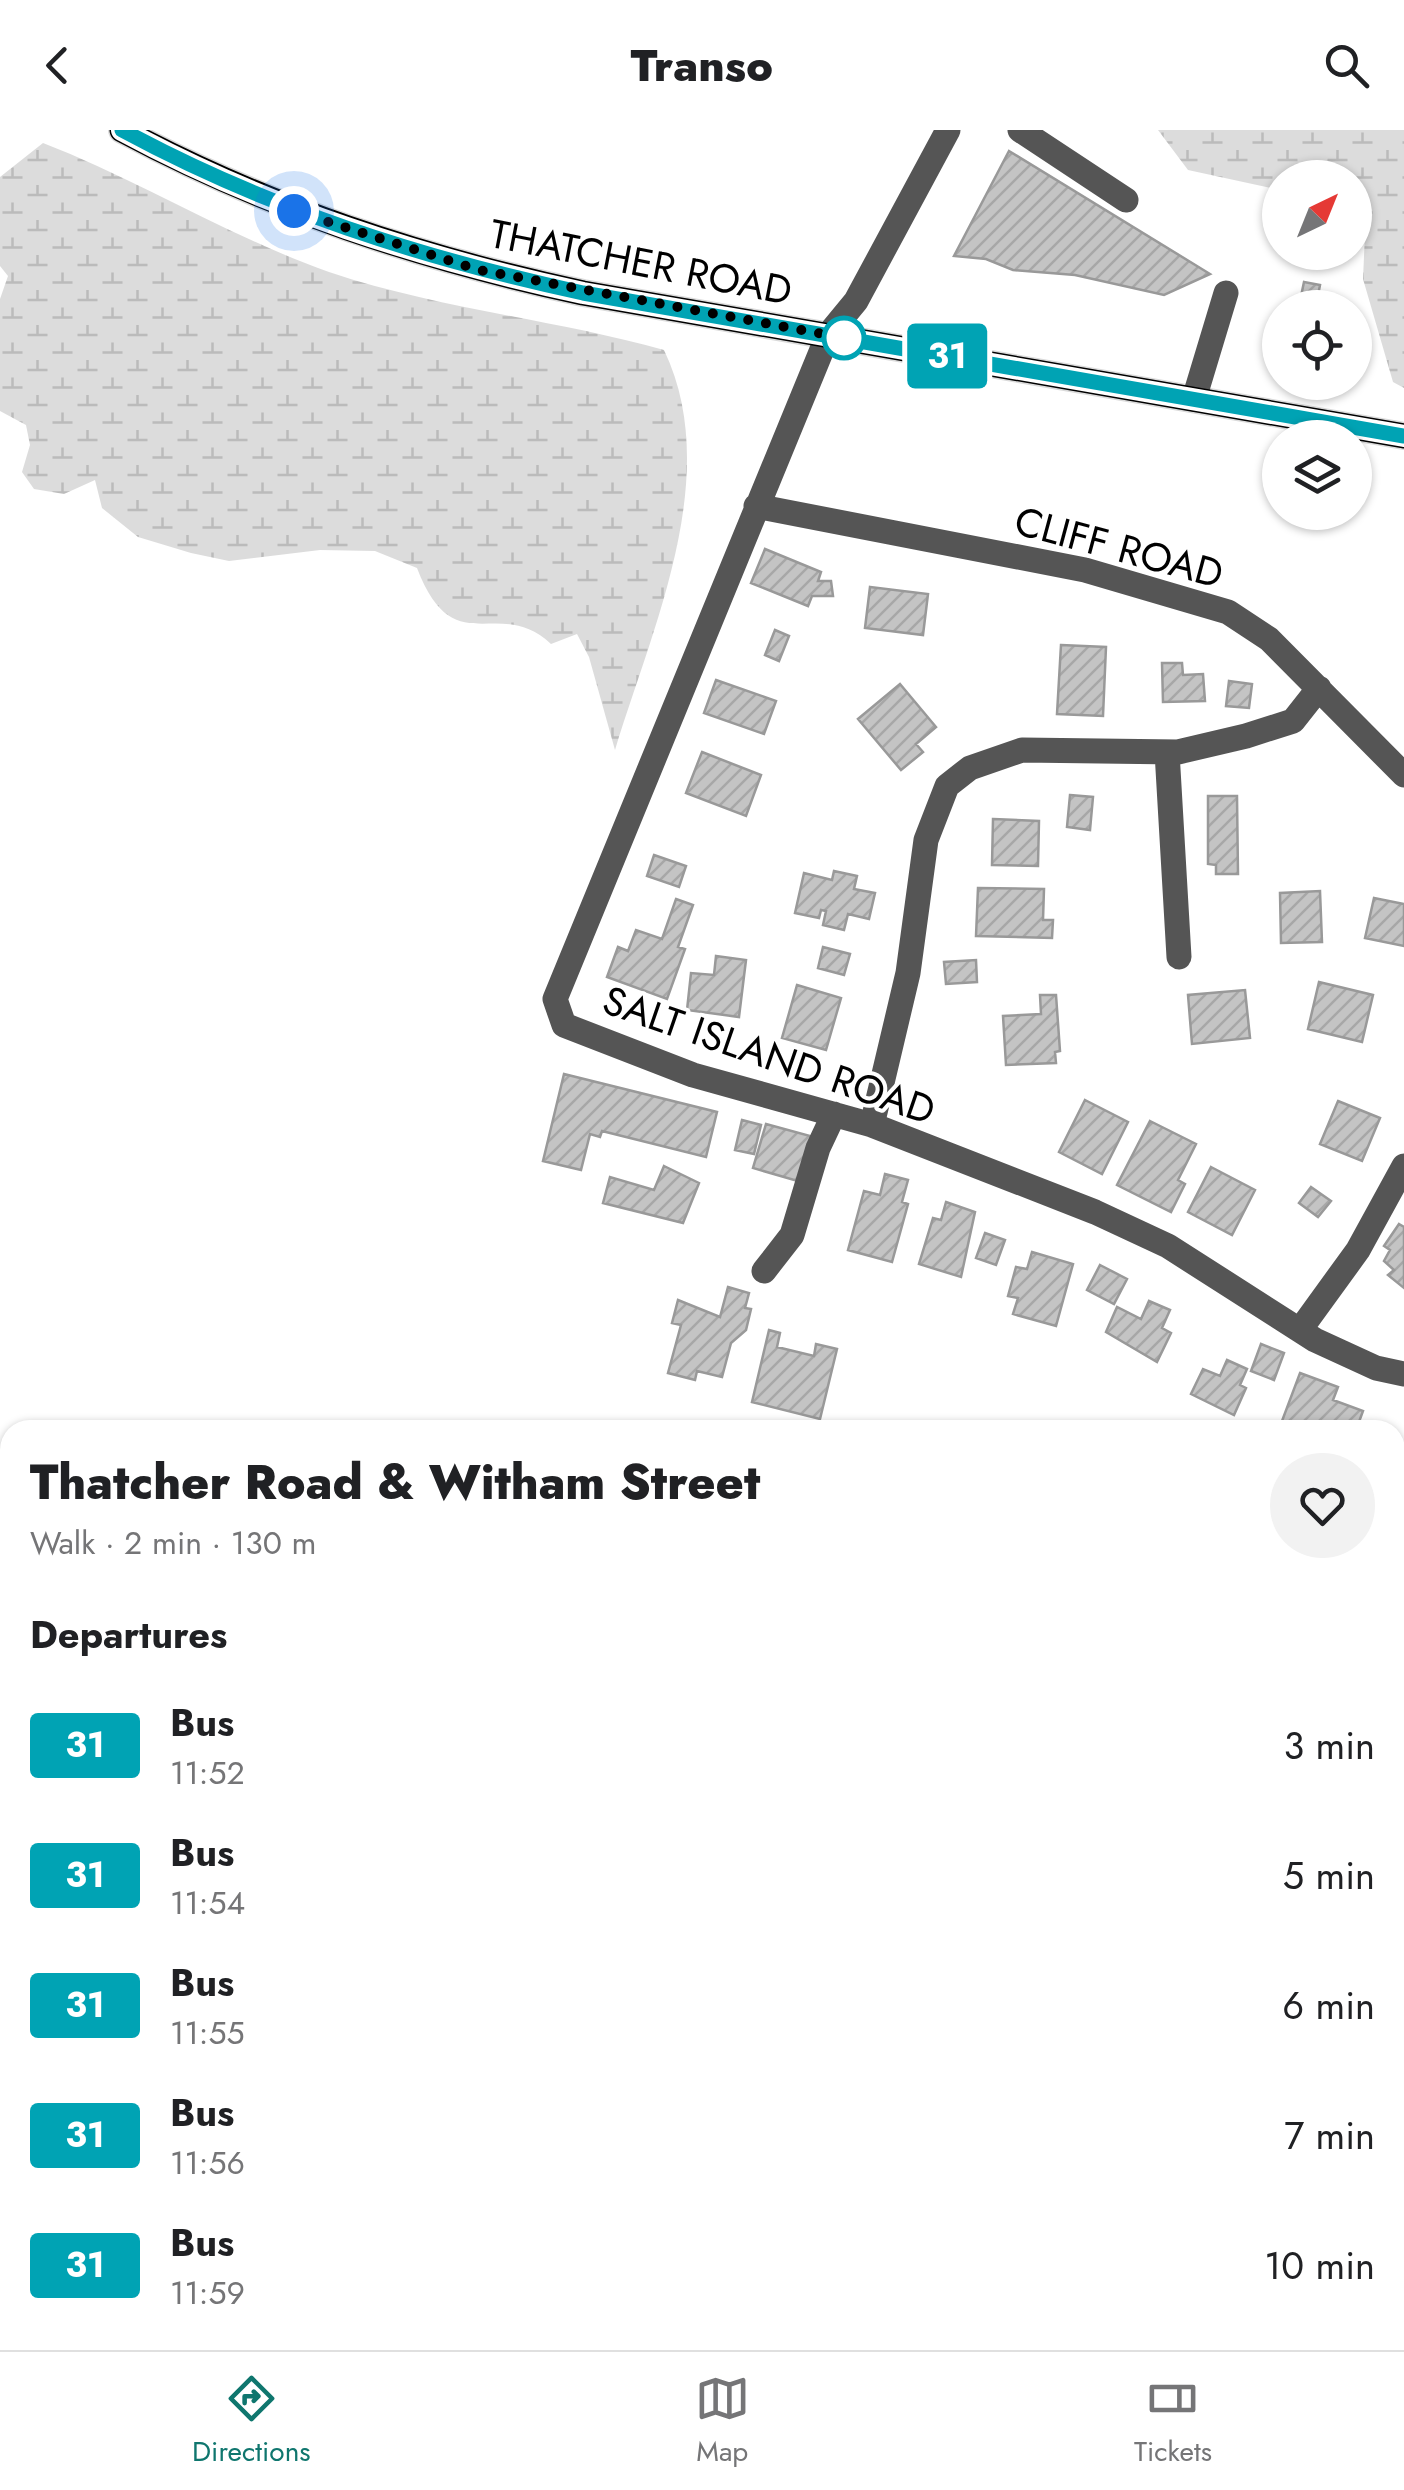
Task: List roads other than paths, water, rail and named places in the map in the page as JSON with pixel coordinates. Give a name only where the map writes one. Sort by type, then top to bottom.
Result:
[{"type":"main road","name":"THATCHER ROAD","points":[[122,130],[185,164],[294,211],[405,250],[583,293],[1404,436]]},
{"type":"street","name":"SALT ISLAND ROAD","points":[[948,130],[856,301],[828,335],[556,999],[564,1025],[693,1075],[872,1125],[1154,1240],[1300,1330],[1376,1368],[1404,1374]]},
{"type":"street","points":[[1020,130],[1126,200]]},
{"type":"street","points":[[1194,399],[1226,293]]},
{"type":"street","name":"CLIFF ROAD","points":[[756,506],[1085,570],[1167,590],[1228,612],[1269,639],[1404,774]]},
{"type":"street","points":[[872,1125],[908,973],[926,840],[947,786],[970,768],[1022,750],[1167,752],[1292,721],[1319,688]]},
{"type":"street","points":[[1167,752],[1179,957]]},
{"type":"street","points":[[764,1271],[792,1235],[818,1148],[834,1114]]},
{"type":"street","points":[[1300,1330],[1358,1250],[1404,1166]]}]
